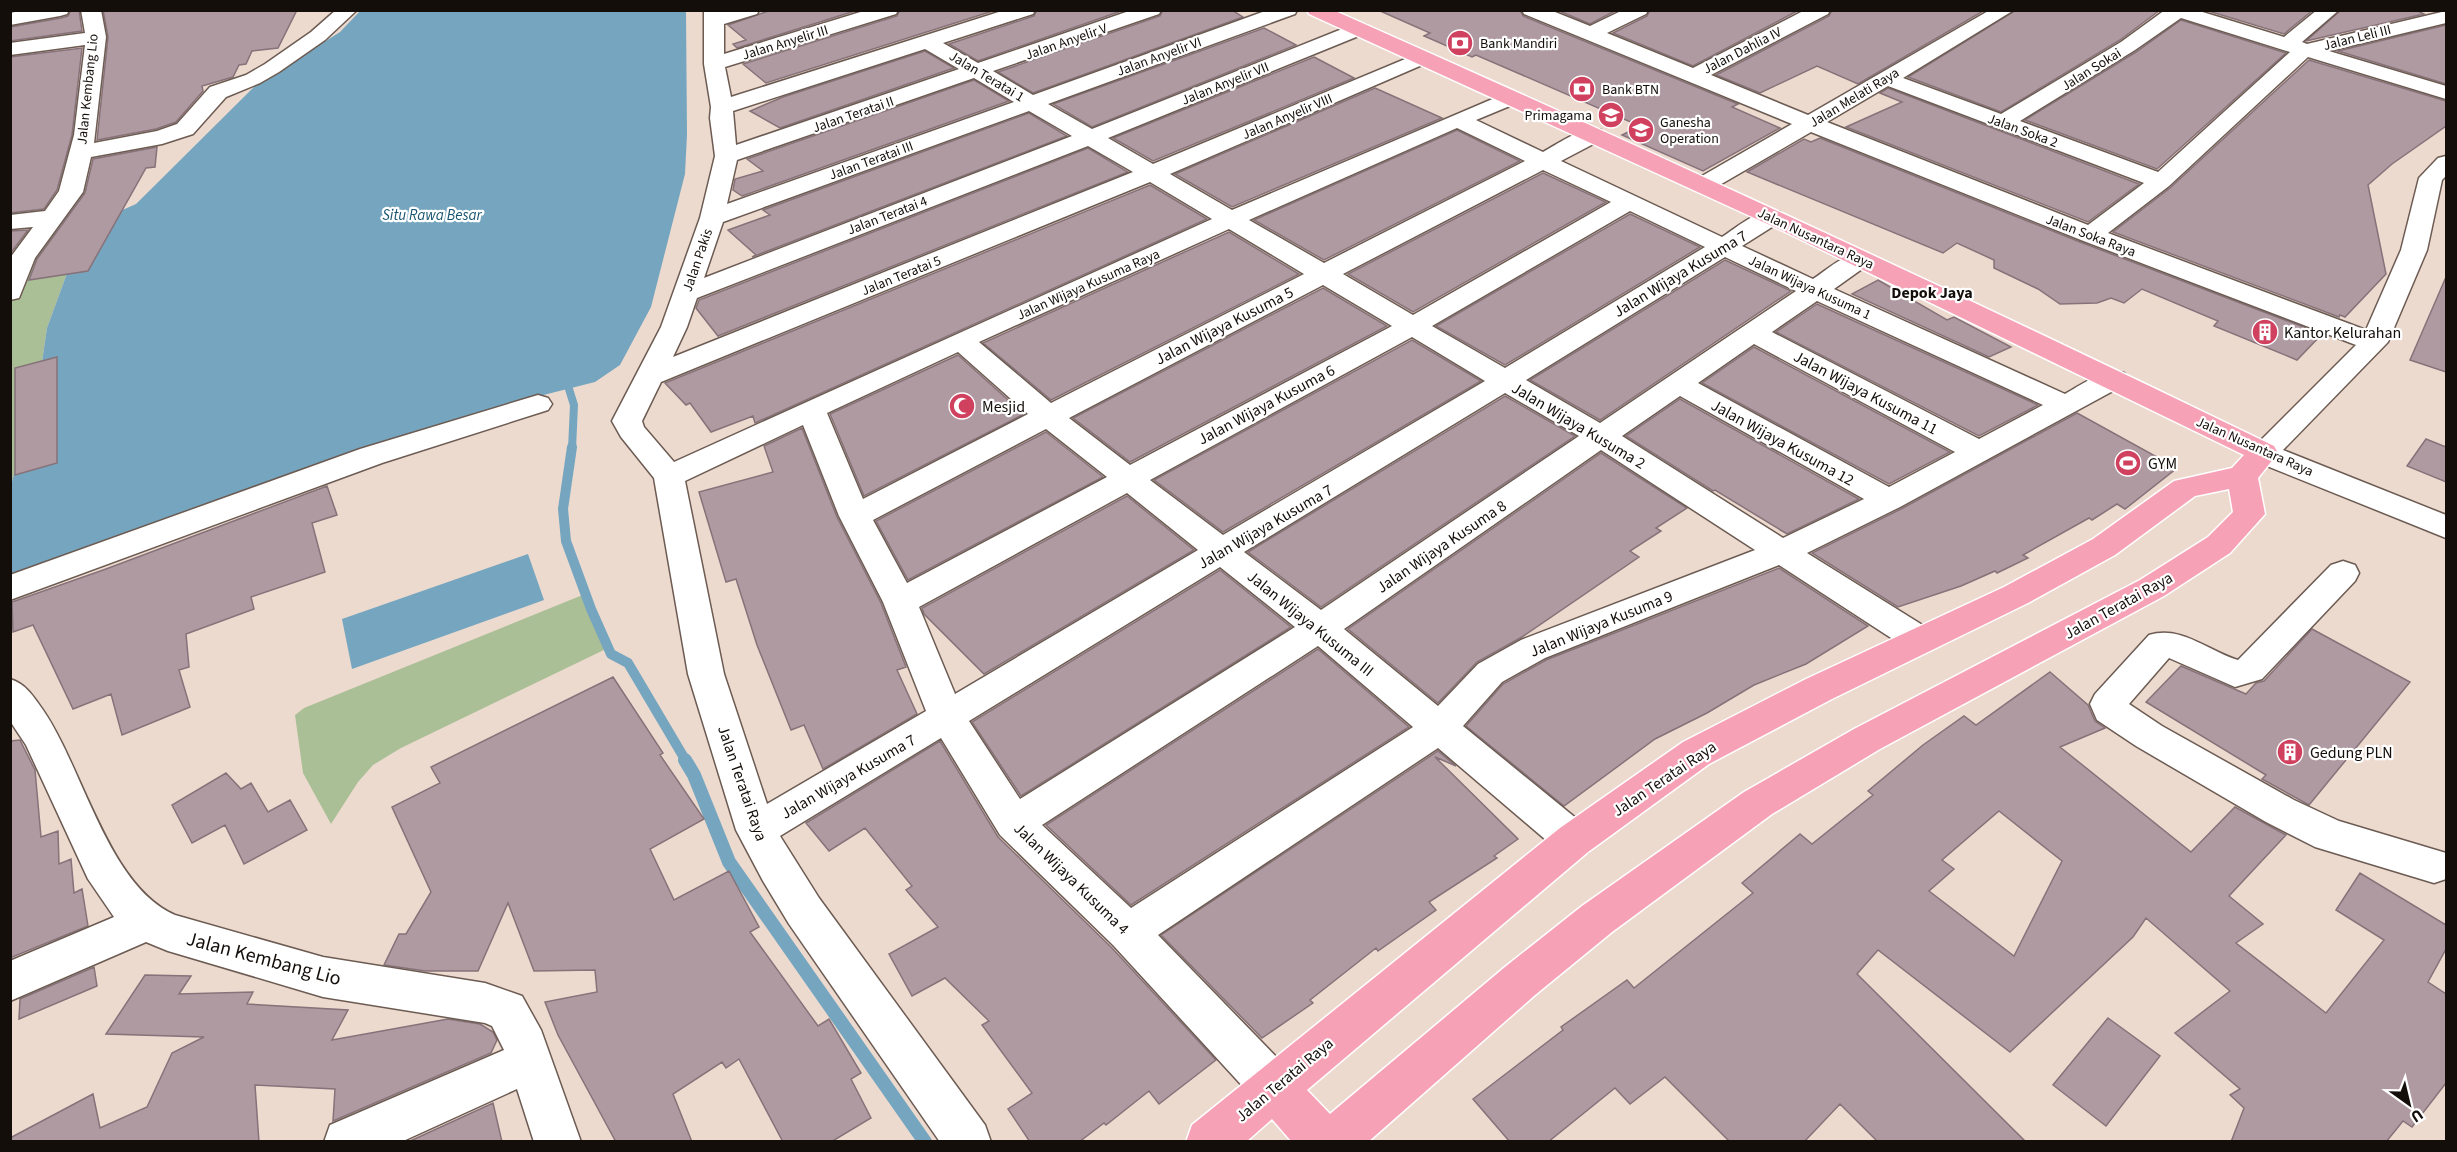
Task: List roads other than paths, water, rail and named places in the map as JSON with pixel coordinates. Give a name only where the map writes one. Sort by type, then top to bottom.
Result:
[{"type":"highway","name":"Jalan Nusantara Raya","points":[[1316,10],[1703,185],[2114,379],[2252,464]]},
{"type":"highway","name":"Jalan Teratai Raya","points":[[1209,1142],[1574,840],[1696,753],[1819,688],[2016,594],[2104,547],[2185,488],[2252,464],[2249,514],[2219,544],[2152,588],[1867,739],[1758,803],[1597,919],[1511,989],[1332,1142]]},
{"type":"highway","points":[[1274,1087],[1324,1142]]},
{"type":"street","points":[[10,19],[60,10]]},
{"type":"street","name":"Jalan Kembang Lio","points":[[10,292],[23,258],[71,192],[85,135],[96,37],[91,10]]},
{"type":"street","points":[[81,152],[162,137],[185,129],[218,92],[253,79],[272,68],[318,36],[348,10]]},
{"type":"street","points":[[714,16],[750,10]]},
{"type":"street","name":"Jalan Anyelir III","points":[[714,64],[889,10]]},
{"type":"street","points":[[929,43],[1026,10]]},
{"type":"street","name":"Jalan Anyelir V","points":[[980,71],[1152,10]]},
{"type":"street","points":[[1225,10],[1253,23]]},
{"type":"street","name":"Jalan Anyelir VI","points":[[1030,102],[1288,10]]},
{"type":"street","name":"Jalan Soka Raya","points":[[1531,10],[2090,235],[2374,342]]},
{"type":"street","points":[[1591,33],[1639,10]]},
{"type":"street","name":"Jalan Dahlia IV","points":[[1695,75],[1821,10]]},
{"type":"street","name":"Jalan Melati Raya","points":[[1703,185],[2005,10]]},
{"type":"street","points":[[2090,235],[2162,181],[2330,10]]},
{"type":"street","points":[[2177,11],[2446,93]]},
{"type":"street","name":"Jalan Sokai","points":[[2002,122],[2128,46],[2177,11]]},
{"type":"street","name":"Jalan Pakis","points":[[669,476],[631,430],[627,421],[674,327],[712,218],[726,156],[721,118],[722,106],[714,64],[714,16]]},
{"type":"street","name":"Jalan Leli III","points":[[2295,48],[2446,17]]},
{"type":"street","name":"Jalan Anyelir VII","points":[[1090,137],[1359,29]]},
{"type":"street","points":[[10,49],[96,37]]},
{"type":"street","name":"Jalan Teratai 1","points":[[722,106],[929,43],[1230,220]]},
{"type":"street","name":"Jalan Anyelir VIII","points":[[1152,173],[1422,58]]},
{"type":"street","name":"Jalan Teratai II","points":[[726,156],[980,71]]},
{"type":"street","name":"Jalan Soka 2","points":[[1885,78],[2162,181]]},
{"type":"street","points":[[2423,86],[2446,81]]},
{"type":"street","name":"Jalan Wijaya Kusuma Raya","points":[[669,476],[961,341],[1509,98]]},
{"type":"street","name":"Jalan Teratai III","points":[[712,218],[1030,102]]},
{"type":"street","name":"Jalan Wijaya Kusuma 1","points":[[1457,120],[1815,290],[2066,405]]},
{"type":"street","name":"Jalan Wijaya Kusuma 5","points":[[855,516],[1593,135]]},
{"type":"street","name":"Jalan Teratai 4","points":[[685,294],[1090,137]]},
{"type":"street","points":[[2252,464],[2374,342],[2414,250],[2436,208],[2431,178],[2446,163]]},
{"type":"street","name":"Jalan Teratai 5","points":[[650,376],[1152,173]]},
{"type":"street","name":"Jalan Wijaya Kusuma 6","points":[[900,602],[1412,326],[1629,202]]},
{"type":"street","points":[[10,222],[54,217]]},
{"type":"street","name":"Jalan Wijaya Kusuma 7","points":[[756,830],[947,718],[1360,469],[1771,217]]},
{"type":"street","name":"Jalan Wijaya Kusuma 2","points":[[1230,220],[1325,273],[1602,437],[1920,640]]},
{"type":"street","name":"Jalan Wijaya Kusuma 8","points":[[1014,823],[1320,628],[1860,259]]},
{"type":"street","name":"Jalan Wijaya Kusuma 11","points":[[1752,332],[1979,452]]},
{"type":"street","name":"Jalan Wijaya Kusuma III","points":[[961,341],[1048,416],[1320,628],[1574,840]]},
{"type":"street","name":"Jalan Wijaya Kusuma 9","points":[[1128,932],[1440,728],[1490,672],[1533,649],[1781,552],[1889,500],[2114,379]]},
{"type":"street","name":"Jalan Wijaya Kusuma 12","points":[[1678,383],[1889,500]]},
{"type":"street","points":[[10,588],[371,456],[538,404]]},
{"type":"street","name":"Jalan Wijaya Kusuma 4","points":[[811,409],[855,516],[900,602],[947,718],[1014,823],[1128,932],[1274,1087]]},
{"type":"street","name":"Jalan Nusantara Raya","points":[[2252,464],[2446,527]]},
{"type":"street","name":"Jalan Teratai Raya","points":[[669,476],[706,674],[756,830],[777,869],[835,956],[968,1142]]},
{"type":"street","points":[[2343,573],[2250,670],[2235,674],[2172,645],[2162,644],[2108,704],[2110,710],[2150,736],[2280,811],[2329,835],[2434,866]]},
{"type":"street","name":"Jalan Kembang Lio","points":[[17,713],[48,751],[94,854],[125,899],[147,922],[168,932],[323,977],[486,1003],[507,1010],[519,1030],[558,1142]]},
{"type":"street","points":[[10,982],[147,922]]},
{"type":"street","points":[[347,1142],[530,1061]]},
{"type":"water","name":"Situ Rawa Besar","points":[[360,11],[686,11],[685,174],[651,307],[620,365],[595,382],[508,404],[20,579],[11,580],[11,485],[38,389],[47,328],[84,227],[136,204],[256,85],[340,32]]},
{"type":"water","points":[[528,554],[544,600],[352,669],[342,619]]},
{"type":"waterway","points":[[569,389],[574,405],[572,449]]},
{"type":"waterway","points":[[572,447],[563,509],[566,541],[591,609],[611,654],[628,663],[686,761]]},
{"type":"waterway","points":[[685,760],[694,775],[729,862],[925,1142]]},
{"type":"place","name":"Bank Mandiri","points":[[1460,43]]},
{"type":"place","name":"Bank BTN","points":[[1582,89]]},
{"type":"place","name":"Primagama","points":[[1611,115]]},
{"type":"place","name":"Ganesha Operation","points":[[1641,130]]},
{"type":"place","name":"Kantor Kelurahan","points":[[2265,332]]},
{"type":"place","name":"Mesjid","points":[[962,406]]},
{"type":"place","name":"GYM","points":[[2128,463]]},
{"type":"place","name":"Gedung PLN","points":[[2290,752]]},
{"type":"district","name":"Depok Jaya","points":[[1932,292]]}]
